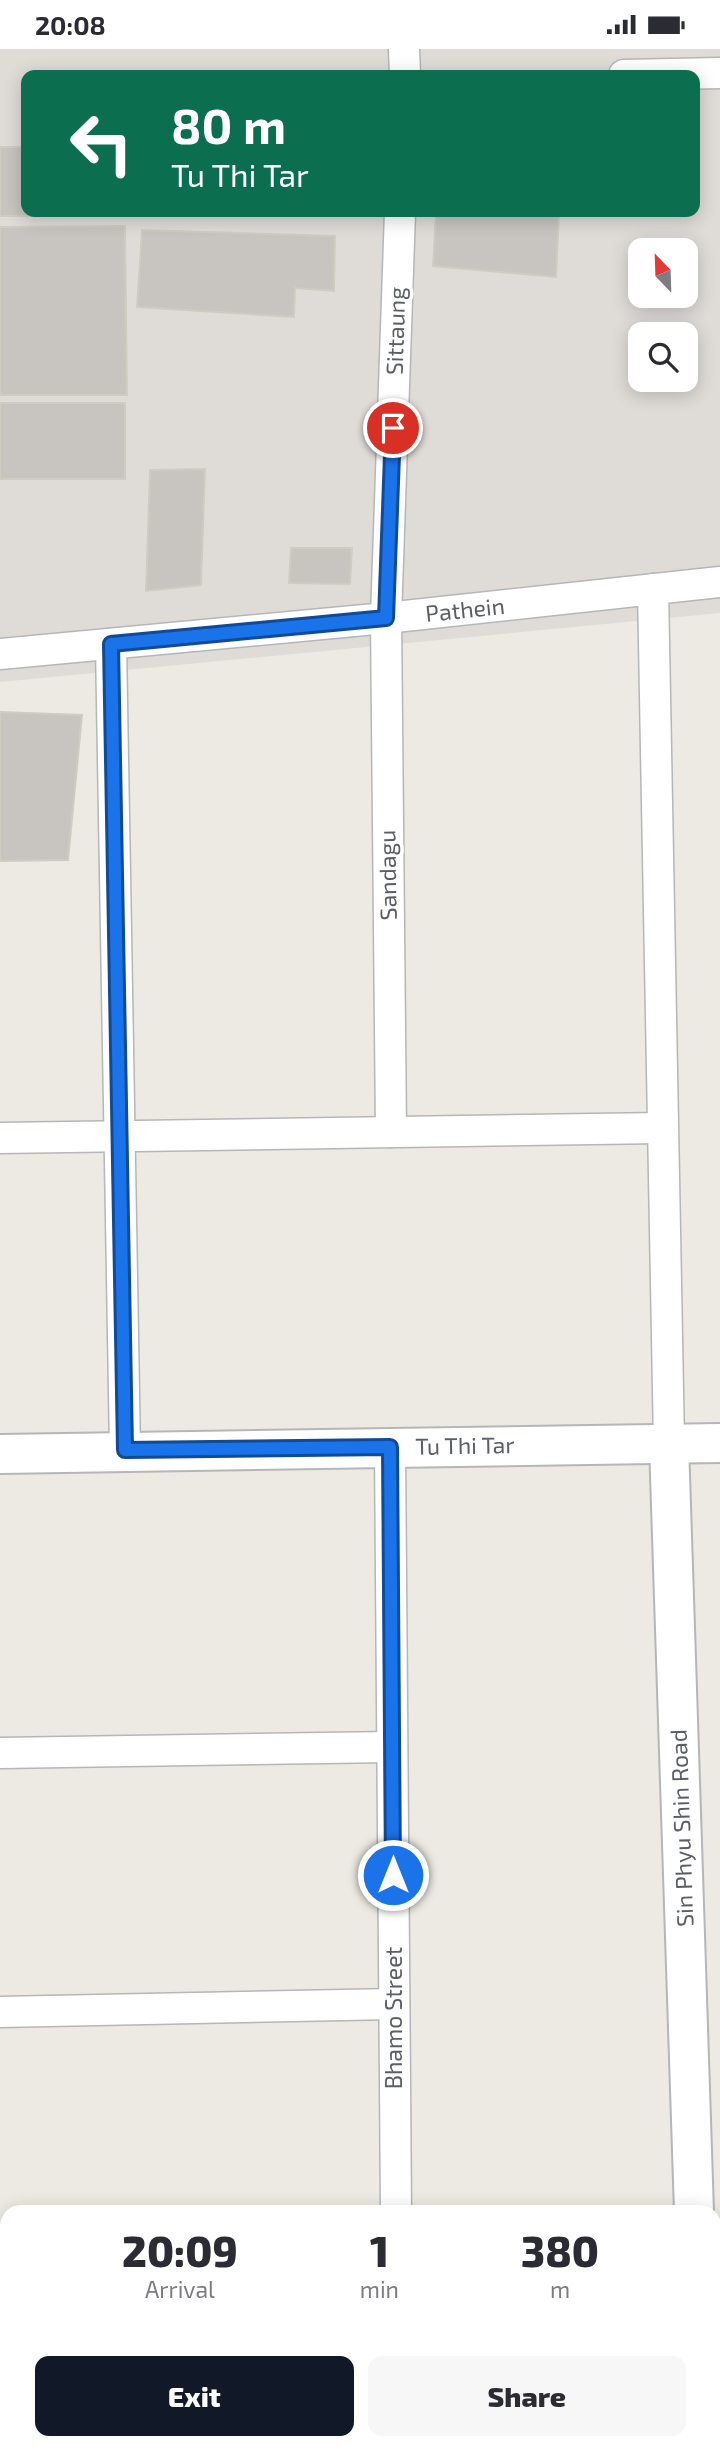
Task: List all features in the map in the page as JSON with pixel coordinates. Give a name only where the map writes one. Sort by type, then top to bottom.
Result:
[{"type":"street","points":[[404,49],[405,70]]},
{"type":"street","points":[[700,73],[720,73]]},
{"type":"street","name":"Sittaung","points":[[386,618],[400,217]]},
{"type":"street","name":"Pathein","points":[[0,654],[386,618],[720,582]]},
{"type":"street","points":[[653,589],[669,1444]]},
{"type":"street","name":"Sandagu","points":[[386,618],[391,1132]]},
{"type":"street","points":[[111,644],[125,1450]]},
{"type":"street","points":[[0,1137],[662,1128]]},
{"type":"street","name":"Tu Thi Tar","points":[[0,1454],[720,1443]]},
{"type":"street","name":"Sin Phyu Shin Road","points":[[669,1444],[694,2205]]},
{"type":"street","name":"Bhamo Street","points":[[390,1447],[396,2205]]},
{"type":"street","points":[[0,1753],[392,1747]]},
{"type":"street","points":[[0,2012],[394,2004]]},
{"type":"shaded area","points":[[0,49],[720,49],[720,613],[0,682]]},
{"type":"building","points":[[0,147],[21,147],[21,216],[0,216]]},
{"type":"building","points":[[436,217],[559,217],[556,277],[433,266]]},
{"type":"building","points":[[125,226],[127,395],[0,395],[0,227]]},
{"type":"building","points":[[142,230],[335,236],[334,291],[295,288],[294,317],[137,307]]},
{"type":"building","points":[[0,403],[125,403],[125,479],[0,479]]},
{"type":"building","points":[[205,469],[201,585],[146,591],[150,470]]},
{"type":"building","points":[[291,548],[352,548],[350,584],[289,583]]},
{"type":"building","points":[[0,712],[82,715],[68,860],[0,861]]},
{"type":"route","points":[[393,428],[386,618],[111,644],[125,1450],[390,1447],[393,1875]]}]
